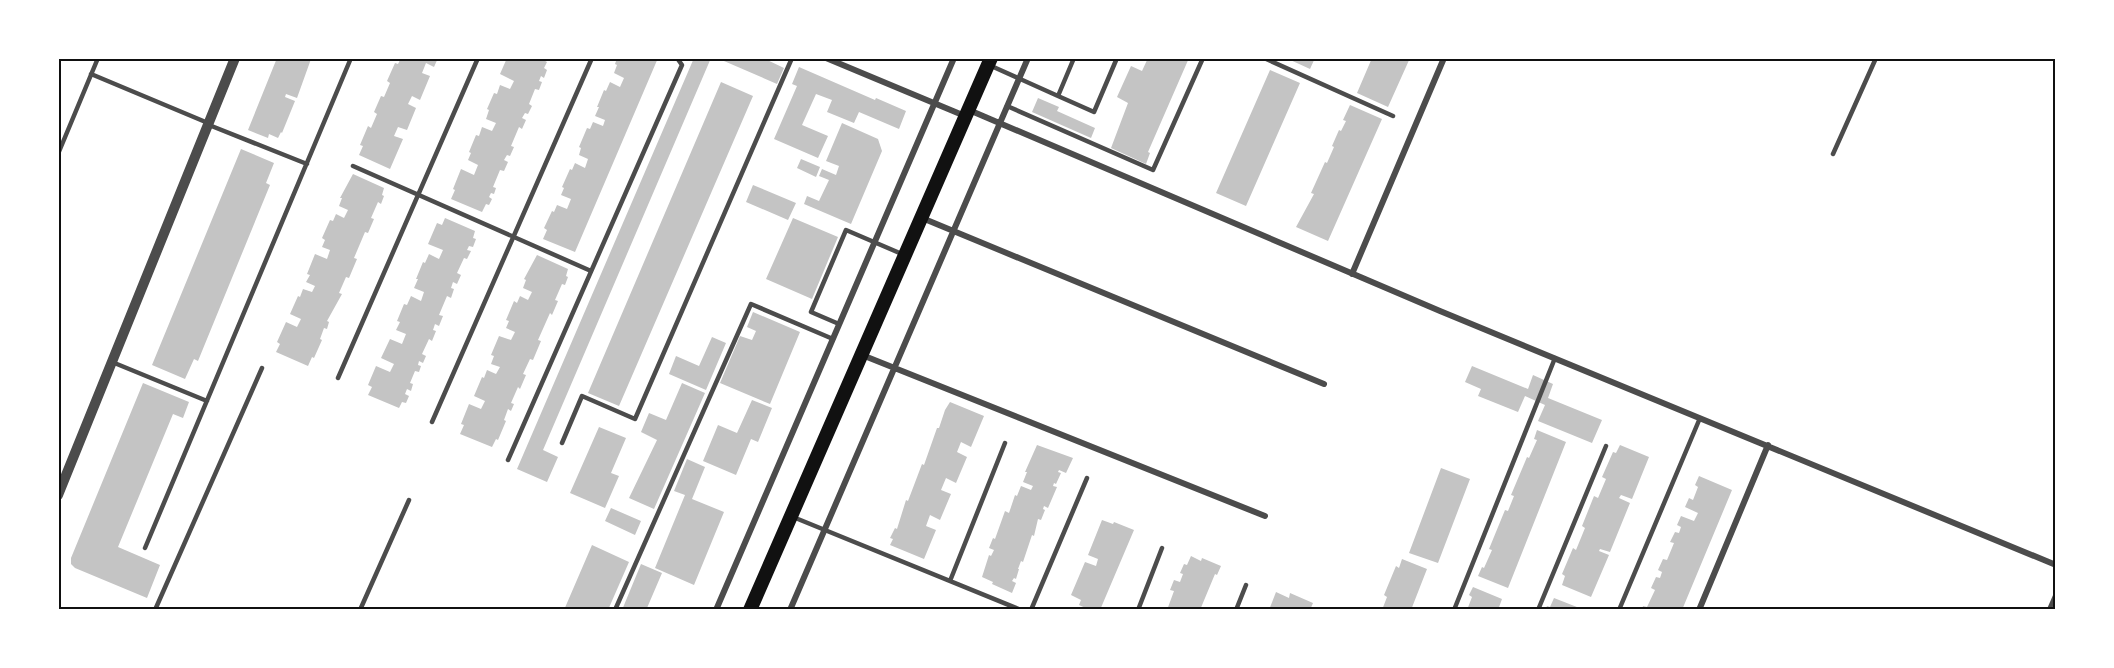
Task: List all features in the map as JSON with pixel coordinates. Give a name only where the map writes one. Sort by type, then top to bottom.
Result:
[{"type":"main road","points":[[750,609],[989,62]]},
{"type":"street","points":[[58,495],[235,58]]},
{"type":"street","points":[[826,58],[935,103],[1000,124],[1352,274],[2055,565]]},
{"type":"street","points":[[716,609],[954,58]]},
{"type":"street","points":[[790,609],[1028,58]]},
{"type":"street","points":[[1352,274],[1444,58]]},
{"type":"street","points":[[921,218],[1324,384]]},
{"type":"street","points":[[861,354],[1265,516]]},
{"type":"street","points":[[1699,609],[1768,445]]},
{"type":"lane","points":[[58,154],[98,58]]},
{"type":"lane","points":[[145,548],[351,58]]},
{"type":"lane","points":[[338,378],[478,58]]},
{"type":"lane","points":[[432,422],[592,58]]},
{"type":"lane","points":[[508,460],[682,65],[677,58]]},
{"type":"lane","points":[[562,443],[582,396],[635,420],[792,58]]},
{"type":"lane","points":[[1058,96],[1074,58]]},
{"type":"lane","points":[[989,62],[1019,79],[1094,112],[1117,58]]},
{"type":"lane","points":[[1007,106],[1153,170],[1203,58]]},
{"type":"lane","points":[[1264,58],[1393,116]]},
{"type":"lane","points":[[1833,154],[1876,58]]},
{"type":"lane","points":[[91,74],[307,164]]},
{"type":"lane","points":[[353,166],[591,271]]},
{"type":"lane","points":[[839,324],[811,312],[846,230],[905,255]]},
{"type":"lane","points":[[615,609],[751,304],[833,339]]},
{"type":"lane","points":[[1454,609],[1555,358]]},
{"type":"lane","points":[[112,362],[207,401]]},
{"type":"lane","points":[[155,609],[261,368]]},
{"type":"lane","points":[[1619,609],[1700,417]]},
{"type":"lane","points":[[950,581],[1005,443]]},
{"type":"lane","points":[[1538,609],[1606,446]]},
{"type":"lane","points":[[1030,609],[1087,478]]},
{"type":"lane","points":[[360,609],[409,500]]},
{"type":"lane","points":[[791,516],[1021,609]]},
{"type":"lane","points":[[1138,609],[1162,548]]},
{"type":"lane","points":[[1236,609],[1246,585]]},
{"type":"lane","points":[[2049,609],[2055,594]]},
{"type":"building","points":[[277,58],[311,59],[297,98],[286,94],[285,97],[295,101],[282,133],[278,138],[269,134],[268,138],[248,130]]},
{"type":"building","points":[[401,58],[438,58],[434,67],[426,63],[422,73],[430,76],[420,100],[412,96],[408,104],[416,108],[407,130],[398,127],[394,136],[403,139],[390,169],[359,155],[363,146],[360,145],[368,126],[371,128],[377,114],[374,112],[390,83],[387,81],[395,63],[398,64]]},
{"type":"building","points":[[507,58],[540,58],[547,62],[544,68],[547,70],[544,78],[541,76],[539,81],[542,82],[539,90],[535,89],[528,114],[525,113],[522,118],[526,120],[522,129],[519,127],[511,146],[514,147],[510,156],[507,155],[504,160],[508,162],[504,171],[500,170],[493,187],[496,188],[494,194],[491,193],[489,197],[492,199],[482,212],[451,199],[461,169],[474,175],[478,165],[468,160],[476,135],[479,136],[482,127],[492,131],[496,123],[486,119],[489,110],[487,109],[494,93],[497,94],[500,85],[510,89],[514,81],[500,74]]},
{"type":"building","points":[[617,58],[658,58],[575,252],[543,239],[547,230],[544,228],[557,205],[567,209],[571,199],[561,195],[570,169],[572,170],[575,163],[585,168],[588,159],[579,155],[581,148],[579,147],[587,128],[590,129],[593,122],[603,126],[605,120],[595,116],[604,90],[606,91],[610,82],[620,87],[624,78],[614,73]]},
{"type":"building","points":[[694,58],[711,58],[543,450],[558,457],[547,482],[517,469]]},
{"type":"building","points":[[717,58],[763,58],[784,68],[777,84]]},
{"type":"building","points":[[1148,58],[1189,58],[1148,152],[1150,153],[1146,164],[1111,148],[1128,103],[1117,97],[1131,66],[1142,71]]},
{"type":"building","points":[[1286,58],[1315,58],[1310,69]]},
{"type":"building","points":[[1372,58],[1410,58],[1388,107],[1357,93]]},
{"type":"building","points":[[799,67],[906,111],[899,129],[859,112],[854,123],[827,112],[832,100],[816,94],[802,125],[828,136],[818,158],[774,139],[797,86],[792,84]]},
{"type":"building","points":[[1270,70],[1300,83],[1246,206],[1216,193]]},
{"type":"building","points":[[721,82],[753,96],[619,406],[588,393]]},
{"type":"building","points":[[1038,98],[1059,107],[1057,111],[1095,128],[1091,138],[1032,112]]},
{"type":"building","points":[[1350,105],[1382,119],[1328,241],[1296,227],[1314,194],[1311,193],[1325,162],[1327,163],[1339,130],[1341,131],[1346,121],[1343,120]]},
{"type":"building","points":[[842,123],[878,139],[882,151],[851,224],[804,204],[807,196],[819,201],[829,180],[819,176],[822,169],[836,175],[839,166],[826,161]]},
{"type":"building","points":[[241,149],[274,163],[266,183],[270,185],[198,361],[194,359],[185,379],[152,365]]},
{"type":"building","points":[[801,159],[820,167],[816,177],[797,168]]},
{"type":"building","points":[[353,174],[384,188],[382,195],[384,196],[381,204],[378,202],[368,233],[365,232],[354,258],[357,259],[349,278],[346,277],[339,293],[342,294],[327,321],[329,322],[327,329],[324,328],[320,339],[322,340],[308,366],[276,352],[280,344],[277,342],[286,322],[297,327],[301,319],[290,314],[303,289],[312,292],[315,286],[306,282],[310,275],[307,274],[315,254],[327,259],[330,250],[322,247],[325,240],[322,238],[330,220],[333,221],[336,214],[344,218],[348,210],[339,206],[342,198],[340,198]]},
{"type":"building","points":[[753,185],[796,203],[788,220],[746,202]]},
{"type":"building","points":[[445,218],[475,231],[473,238],[476,239],[473,247],[469,246],[467,250],[471,251],[467,259],[464,258],[457,273],[461,275],[457,284],[453,282],[451,288],[454,289],[451,298],[447,296],[439,315],[443,316],[439,326],[435,324],[433,330],[436,331],[432,341],[429,339],[422,354],[426,356],[423,363],[419,361],[418,365],[421,366],[419,372],[415,371],[410,383],[413,384],[411,391],[407,389],[405,394],[409,396],[406,403],[402,402],[399,408],[368,395],[372,387],[368,385],[376,366],[390,372],[394,364],[381,358],[390,339],[402,344],[406,334],[396,330],[400,322],[397,321],[404,304],[407,305],[411,296],[421,301],[424,292],[414,288],[418,279],[416,279],[429,254],[439,259],[443,250],[428,244],[437,223],[442,225]]},
{"type":"building","points":[[793,218],[838,237],[812,299],[766,279]]},
{"type":"building","points":[[537,255],[568,269],[566,276],[568,277],[565,285],[562,284],[552,315],[550,313],[538,340],[541,341],[533,360],[530,359],[523,374],[526,375],[511,403],[514,404],[511,411],[508,409],[498,440],[496,439],[492,447],[460,434],[464,425],[461,424],[469,404],[481,409],[485,401],[474,396],[487,370],[496,374],[500,367],[491,364],[494,356],[491,355],[499,336],[511,340],[515,332],[506,328],[509,321],[506,320],[514,301],[517,303],[520,296],[528,300],[532,292],[523,288],[526,280],[524,279]]},
{"type":"building","points":[[753,312],[800,332],[770,404],[720,383],[740,336],[752,340],[756,331],[747,327]]},
{"type":"building","points":[[712,337],[726,343],[706,390],[669,374],[676,356],[699,366]]},
{"type":"building","points":[[1472,366],[1528,389],[1533,375],[1553,384],[1548,398],[1602,420],[1592,443],[1538,421],[1545,405],[1525,396],[1518,412],[1478,396],[1481,389],[1465,382]]},
{"type":"building","points":[[143,383],[189,402],[183,418],[173,414],[118,547],[160,565],[147,598],[75,568],[71,564],[71,558]]},
{"type":"building","points":[[682,383],[705,393],[654,509],[629,498],[657,440],[641,432],[649,413],[666,420]]},
{"type":"building","points":[[752,400],[772,408],[758,442],[751,439],[736,475],[703,461],[718,425],[737,433]]},
{"type":"building","points":[[950,402],[984,416],[971,447],[961,442],[957,452],[967,457],[956,483],[946,478],[941,490],[951,494],[940,520],[930,515],[926,526],[936,530],[924,559],[890,545],[893,539],[890,538],[895,528],[897,529],[906,500],[908,501],[937,428]]},
{"type":"building","points":[[599,427],[626,438],[611,473],[619,476],[605,508],[570,493]]},
{"type":"building","points":[[1537,430],[1566,442],[1508,588],[1478,576],[1492,550],[1489,549],[1505,510],[1508,511],[1514,496],[1511,495],[1537,440],[1534,439]]},
{"type":"building","points":[[1037,445],[1073,458],[1066,473],[1059,470],[1058,472],[1061,473],[1053,486],[1057,487],[1048,508],[1044,506],[1045,510],[1041,520],[1038,519],[1034,536],[1032,535],[1023,562],[1021,561],[1016,579],[1012,581],[1016,583],[1012,593],[982,577],[989,555],[991,556],[994,550],[989,548],[993,538],[995,539],[1005,511],[1009,513],[1015,495],[1017,496],[1021,486],[1031,490],[1033,486],[1023,482]]},
{"type":"building","points":[[1620,445],[1649,457],[1632,499],[1621,495],[1619,498],[1630,503],[1610,552],[1600,549],[1599,551],[1609,555],[1591,597],[1562,585],[1565,576],[1562,574],[1573,548],[1576,550],[1585,528],[1582,526],[1594,496],[1598,498],[1606,479],[1602,477],[1613,452],[1616,453]]},
{"type":"building","points":[[687,459],[705,467],[692,499],[724,512],[694,585],[655,568],[685,495],[674,491]]},
{"type":"building","points":[[1441,468],[1470,479],[1438,563],[1409,553]]},
{"type":"building","points":[[1699,476],[1732,490],[1682,610],[1642,610],[1643,606],[1647,607],[1655,590],[1651,588],[1656,577],[1660,578],[1662,572],[1658,570],[1663,559],[1667,560],[1674,543],[1670,542],[1675,532],[1679,533],[1681,527],[1677,525],[1681,516],[1694,521],[1698,513],[1685,507],[1689,498],[1693,500]]},
{"type":"building","points":[[611,508],[641,521],[635,535],[605,521]]},
{"type":"building","points":[[1102,520],[1134,530],[1100,610],[1090,610],[1079,605],[1081,600],[1071,595],[1085,562],[1096,566],[1098,559],[1088,555]]},
{"type":"building","points":[[592,545],[629,562],[608,610],[564,610]]},
{"type":"building","points":[[1191,556],[1221,566],[1217,575],[1215,574],[1200,610],[1167,610],[1174,591],[1170,590],[1174,580],[1180,582],[1183,574],[1180,573]]},
{"type":"building","points":[[1402,559],[1427,569],[1411,610],[1382,610],[1387,597],[1384,595],[1396,566],[1399,568]]},
{"type":"building","points":[[641,564],[662,573],[646,610],[622,610]]},
{"type":"building","points":[[1473,587],[1502,599],[1498,610],[1467,610],[1472,597],[1469,595]]},
{"type":"building","points":[[1276,592],[1289,598],[1290,593],[1313,603],[1310,610],[1269,610]]},
{"type":"building","points":[[1554,598],[1582,610],[1545,610],[1547,606],[1550,607]]}]
